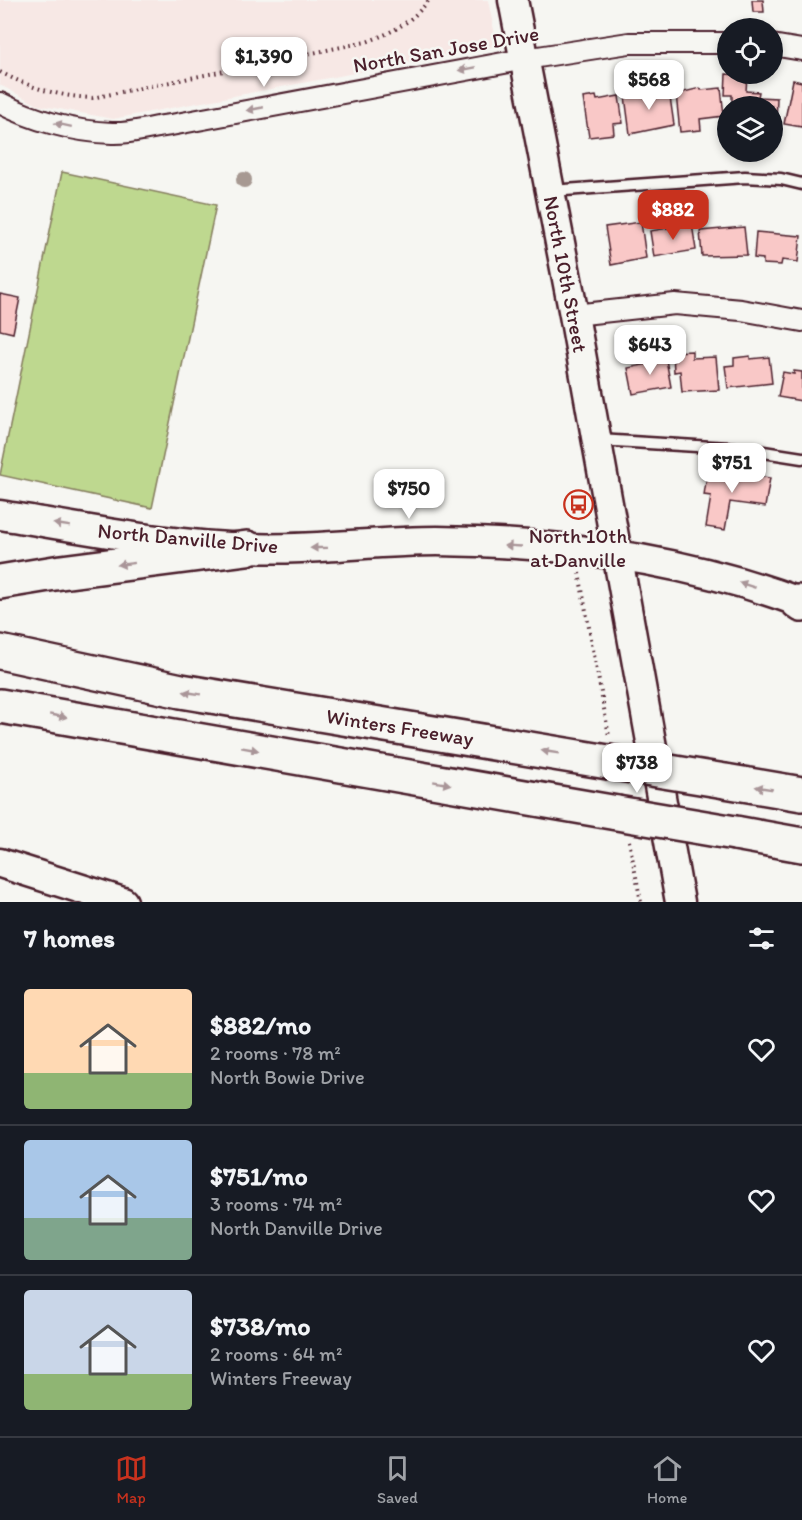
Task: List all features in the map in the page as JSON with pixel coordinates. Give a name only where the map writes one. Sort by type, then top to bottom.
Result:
[{"type":"highway","points":[[0,582],[247,548]]},
{"type":"highway","name":"Winters Freeway","points":[[0,652],[181,691],[802,794]]},
{"type":"highway","points":[[0,706],[802,845]]},
{"type":"main road","name":"North 10th Street","points":[[513,0],[574,315],[680,902]]},
{"type":"main road","name":"North Danville Drive","points":[[0,515],[157,540],[247,548],[324,548],[437,541],[567,549],[616,556],[725,578],[801,603]]},
{"type":"main road","points":[[0,862],[66,893],[123,902]]},
{"type":"street","name":"North San Jose Drive","points":[[0,103],[21,114],[62,126],[112,133],[525,58],[629,43],[717,43]]},
{"type":"street","points":[[783,47],[802,50]]},
{"type":"street","points":[[574,315],[675,304],[741,310],[802,321]]},
{"type":"lane","points":[[550,191],[746,177],[780,179],[802,184]]},
{"type":"lane","points":[[596,440],[745,449],[802,458]]},
{"type":"path","points":[[0,72],[39,90],[59,96],[92,98],[366,42],[390,33],[417,15],[429,0]]},
{"type":"shaded area","points":[[0,0],[488,0],[497,46],[113,119],[38,105],[0,85]]},
{"type":"green space","points":[[62,172],[216,205],[152,508],[0,475]]},
{"type":"building","points":[[752,0],[763,0],[764,12],[753,12]]},
{"type":"building","points":[[793,80],[802,82],[802,127],[784,124]]},
{"type":"building","points":[[726,84],[746,84],[746,91],[759,92],[758,96],[725,95]]},
{"type":"building","points":[[700,88],[701,90],[721,88],[722,96],[717,96],[717,117],[700,119],[701,130],[680,132],[676,94]]},
{"type":"building","points":[[669,90],[674,125],[630,134],[625,96]]},
{"type":"building","points":[[596,96],[597,100],[619,96],[623,123],[613,124],[614,134],[589,137],[583,98]]},
{"type":"building","points":[[641,222],[646,258],[611,265],[605,227]]},
{"type":"building","points":[[692,224],[696,250],[654,257],[650,231]]},
{"type":"building","points":[[744,227],[747,255],[702,256],[700,231]]},
{"type":"building","points":[[756,232],[801,236],[798,262],[782,260],[781,265],[763,264],[763,259],[754,258]]},
{"type":"building","points":[[0,294],[20,298],[13,333],[0,330]]},
{"type":"building","points":[[692,351],[692,358],[716,357],[719,390],[682,392],[680,371],[674,372],[673,352]]},
{"type":"building","points":[[665,354],[671,387],[633,394],[628,368],[653,363],[652,357]]},
{"type":"building","points":[[750,356],[750,359],[769,357],[772,383],[728,388],[725,366],[734,365],[734,358]]},
{"type":"building","points":[[794,371],[802,372],[802,401],[778,397],[783,372],[794,374]]},
{"type":"building","points":[[708,468],[770,478],[765,507],[730,502],[725,530],[706,527],[711,496],[704,495]]},
{"type":"place","name":"North 10th at Danville","points":[[578,504]]}]
